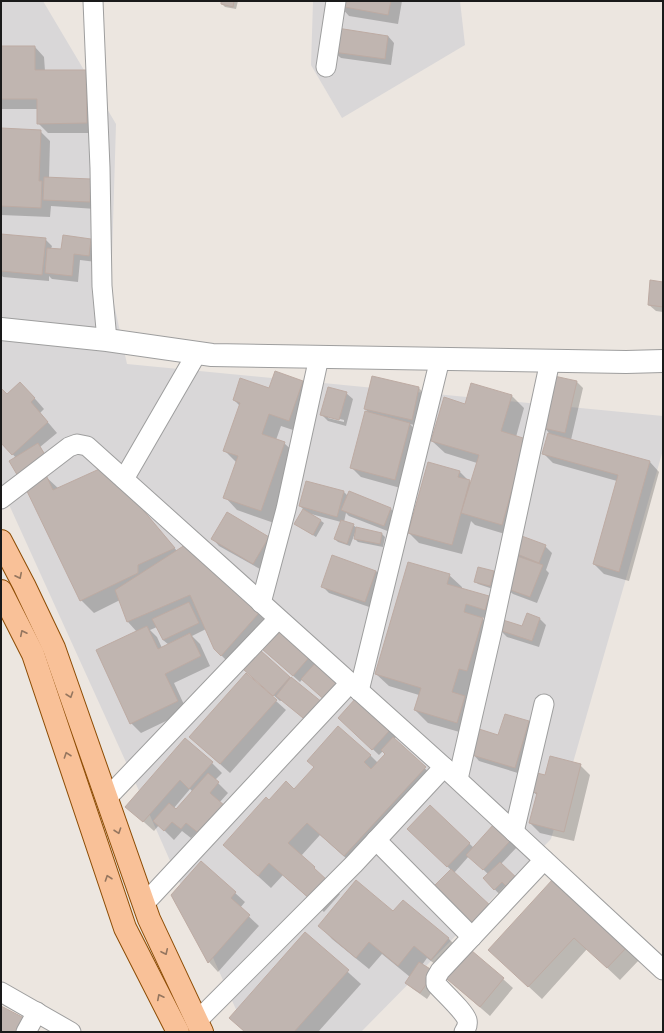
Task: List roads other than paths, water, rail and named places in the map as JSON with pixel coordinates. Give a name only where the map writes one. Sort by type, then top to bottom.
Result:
[{"type":"main road","points":[[1,541],[54,648],[149,920],[199,1027]]},
{"type":"main road","points":[[1,591],[33,654],[125,928],[178,1032]]},
{"type":"street","points":[[93,1],[100,168],[102,286],[107,340]]},
{"type":"street","points":[[326,67],[336,1]]},
{"type":"street","points":[[1,329],[107,340],[212,354],[550,361],[663,361]]},
{"type":"street","points":[[124,479],[197,353]]},
{"type":"street","points":[[261,603],[286,509],[318,357]]},
{"type":"street","points":[[144,904],[354,687],[440,359]]},
{"type":"street","points":[[199,1027],[376,840],[451,773],[492,631],[550,361]]},
{"type":"street","points":[[1,499],[69,447],[77,444],[87,446],[451,773],[663,970]]},
{"type":"street","points":[[107,798],[278,619]]},
{"type":"street","points":[[514,832],[544,704]]},
{"type":"street","points":[[376,840],[472,937]]},
{"type":"street","points":[[464,1032],[467,1021],[464,1014],[436,984],[436,978],[544,860]]},
{"type":"street","points":[[1,992],[71,1032]]},
{"type":"street","points":[[26,1032],[37,1012]]}]
